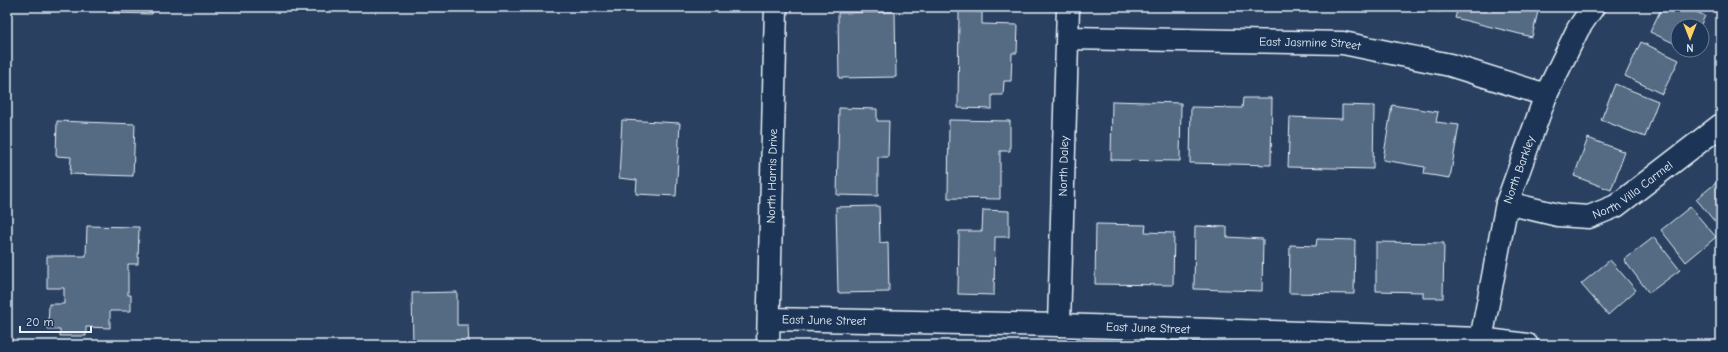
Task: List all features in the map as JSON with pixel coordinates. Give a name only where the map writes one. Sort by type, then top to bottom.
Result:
[{"type":"street","name":"North Harris Drive","points":[[768,345],[776,7]]},
{"type":"street","name":"North Daley","points":[[1059,325],[1068,7]]},
{"type":"street","name":"North Barkley","points":[[1480,342],[1507,203],[1546,95],[1578,29],[1593,7]]},
{"type":"street","name":"East Jasmine Street","points":[[1068,38],[1343,43],[1450,65],[1546,95]]},
{"type":"street","name":"North Villa Carmel","points":[[1507,203],[1558,215],[1589,217],[1616,206],[1721,125]]},
{"type":"street","name":"East June Street","points":[[769,319],[1059,325],[1527,345]]},
{"type":"building","points":[[109,7],[153,7],[152,14],[108,13]]},
{"type":"building","points":[[1361,7],[1442,7],[1441,12],[1361,9]]},
{"type":"building","points":[[1458,7],[1539,7],[1532,37],[1455,18]]},
{"type":"building","points":[[1662,7],[1687,7],[1705,16],[1704,18],[1670,18],[1670,41],[1650,32]]},
{"type":"building","points":[[959,11],[982,12],[982,24],[1018,25],[1017,53],[1012,53],[1011,81],[1004,81],[1003,95],[992,95],[992,109],[958,108]]},
{"type":"building","points":[[895,12],[896,77],[839,78],[838,13]]},
{"type":"building","points":[[1641,42],[1670,56],[1670,58],[1679,60],[1662,94],[1625,76]]},
{"type":"building","points":[[1615,84],[1658,101],[1645,137],[1601,120]]},
{"type":"building","points":[[1243,98],[1272,98],[1271,165],[1190,163],[1191,107],[1242,108]]},
{"type":"building","points":[[1112,101],[1181,103],[1180,161],[1111,160]]},
{"type":"building","points":[[1342,105],[1374,106],[1373,169],[1288,167],[1290,117],[1342,119]]},
{"type":"building","points":[[1392,105],[1438,112],[1436,122],[1459,125],[1450,178],[1424,174],[1425,167],[1383,160]]},
{"type":"building","points":[[839,108],[877,109],[877,121],[889,121],[888,157],[878,157],[878,196],[837,195]]},
{"type":"building","points":[[622,120],[680,123],[676,196],[636,194],[637,180],[619,178]]},
{"type":"building","points":[[949,120],[1010,121],[1010,151],[1000,151],[1000,199],[948,198]]},
{"type":"building","points":[[57,121],[135,124],[133,176],[70,174],[71,157],[56,156]]},
{"type":"building","points":[[1588,138],[1625,152],[1611,190],[1574,176]]},
{"type":"building","points":[[1721,179],[1721,229],[1696,199]]},
{"type":"building","points":[[879,206],[880,243],[888,242],[889,292],[838,293],[836,207]]},
{"type":"building","points":[[1690,207],[1716,237],[1686,262],[1661,230]]},
{"type":"building","points":[[983,210],[1009,211],[1009,237],[995,237],[994,295],[958,294],[959,231],[982,231]]},
{"type":"building","points":[[1096,224],[1146,225],[1145,232],[1174,233],[1173,285],[1095,284]]},
{"type":"building","points":[[87,226],[139,227],[138,264],[128,264],[128,295],[131,295],[131,311],[110,311],[110,328],[86,327],[86,336],[60,336],[60,330],[48,330],[49,304],[64,304],[64,288],[47,288],[47,256],[86,256]]},
{"type":"building","points":[[1195,226],[1227,227],[1227,237],[1263,239],[1262,291],[1194,289]]},
{"type":"building","points":[[1654,237],[1680,270],[1649,293],[1624,260]]},
{"type":"building","points":[[1317,239],[1355,240],[1354,294],[1289,293],[1290,245],[1316,246]]},
{"type":"building","points":[[1376,242],[1444,243],[1443,298],[1423,298],[1423,292],[1376,291]]},
{"type":"building","points":[[1610,260],[1636,290],[1608,315],[1581,284]]},
{"type":"building","points":[[457,292],[457,325],[468,325],[469,345],[413,345],[412,293]]}]
